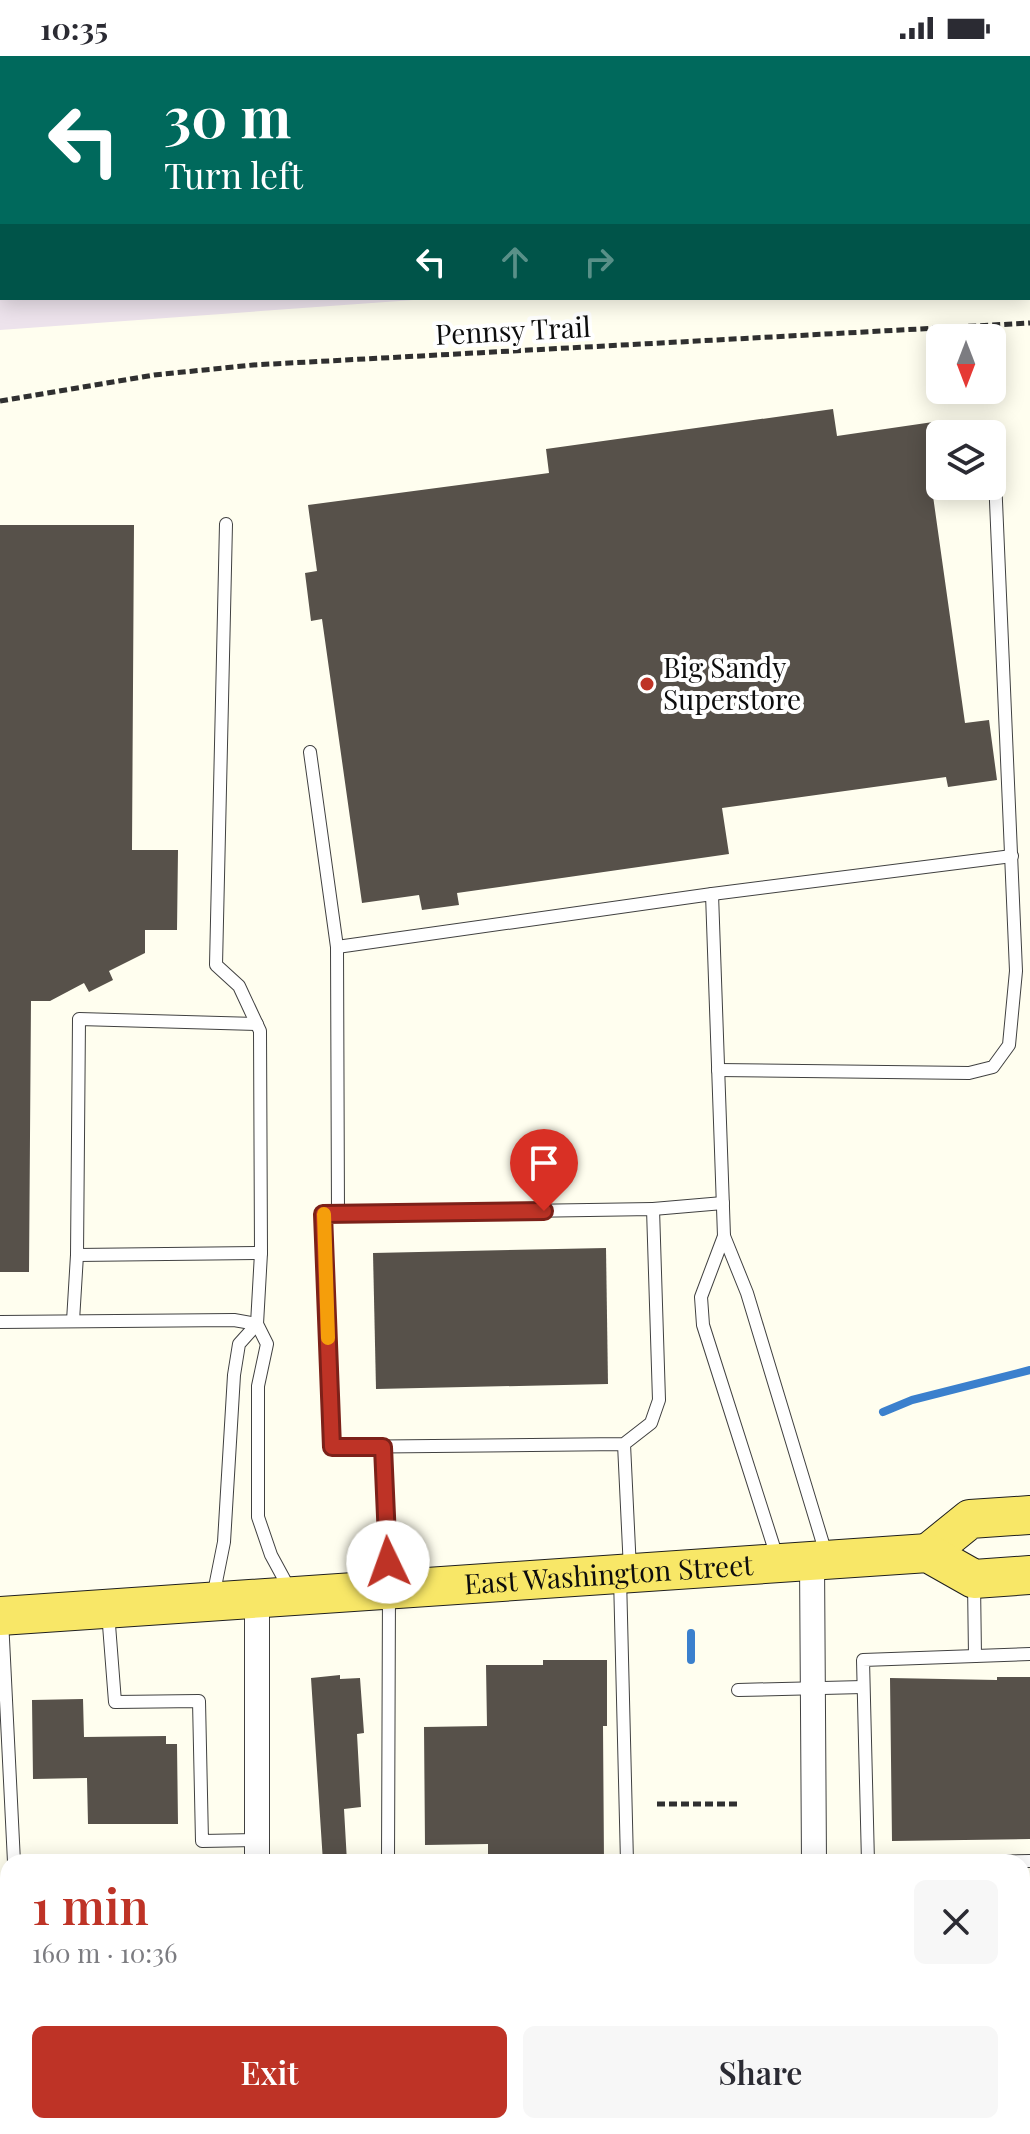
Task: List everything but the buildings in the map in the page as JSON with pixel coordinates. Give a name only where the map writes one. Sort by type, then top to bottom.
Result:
[{"type":"main road","points":[[1030,1515],[970,1519],[928,1553],[974,1579],[1030,1575]]},
{"type":"main road","name":"East Washington Street","points":[[1,1616],[928,1553]]},
{"type":"street","points":[[806,1561],[813,1689],[814,1854]]},
{"type":"street","points":[[257,1851],[275,1598]]},
{"type":"lane","points":[[718,1070],[969,1073],[993,1067],[1009,1045],[1016,971],[996,500]]},
{"type":"lane","points":[[226,524],[216,965],[239,986],[260,1031],[261,1253],[257,1324],[267,1344],[258,1386],[258,1517],[271,1555],[275,1598]]},
{"type":"lane","points":[[310,752],[337,947],[338,1214]]},
{"type":"lane","points":[[337,947],[712,894],[1012,856]]},
{"type":"lane","points":[[712,894],[724,1236],[747,1293],[806,1561]]},
{"type":"lane","points":[[73,1321],[77,1255],[79,1019],[257,1024]]},
{"type":"lane","points":[[653,1209],[659,1400],[651,1423],[624,1444],[332,1447],[323,1214],[653,1209],[723,1203]]},
{"type":"lane","points":[[724,1236],[701,1297],[703,1325],[806,1561]]},
{"type":"lane","points":[[77,1255],[261,1253]]},
{"type":"lane","points":[[0,1322],[234,1320],[257,1324]]},
{"type":"lane","points":[[212,1602],[224,1542],[234,1375],[239,1344],[257,1324]]},
{"type":"lane","points":[[624,1444],[627,1854]]},
{"type":"lane","points":[[383,1447],[389,1590],[388,1854]]},
{"type":"lane","points":[[974,1579],[975,1656]]},
{"type":"lane","points":[[108,1609],[115,1702],[199,1701],[202,1841],[257,1851]]},
{"type":"lane","points":[[1,1616],[14,1854]]},
{"type":"lane","points":[[868,1854],[863,1660],[1030,1654]]},
{"type":"lane","points":[[738,1690],[863,1687]]},
{"type":"path","name":"Pennsy Trail","points":[[0,401],[154,375],[253,365],[1030,323]]},
{"type":"path","points":[[657,1804],[740,1804]]},
{"type":"shaded area","points":[[0,300],[413,300],[0,330]]},
{"type":"waterway","points":[[883,1412],[912,1400],[1030,1370]]},
{"type":"waterway","points":[[691,1633],[691,1660]]},
{"type":"slow traffic","points":[[324,1214],[328,1338]]},
{"type":"place","name":"Big Sandy Superstore","points":[[647,684]]},
{"type":"route","points":[[388,1562],[383,1447],[332,1447],[323,1214],[544,1211]]}]
